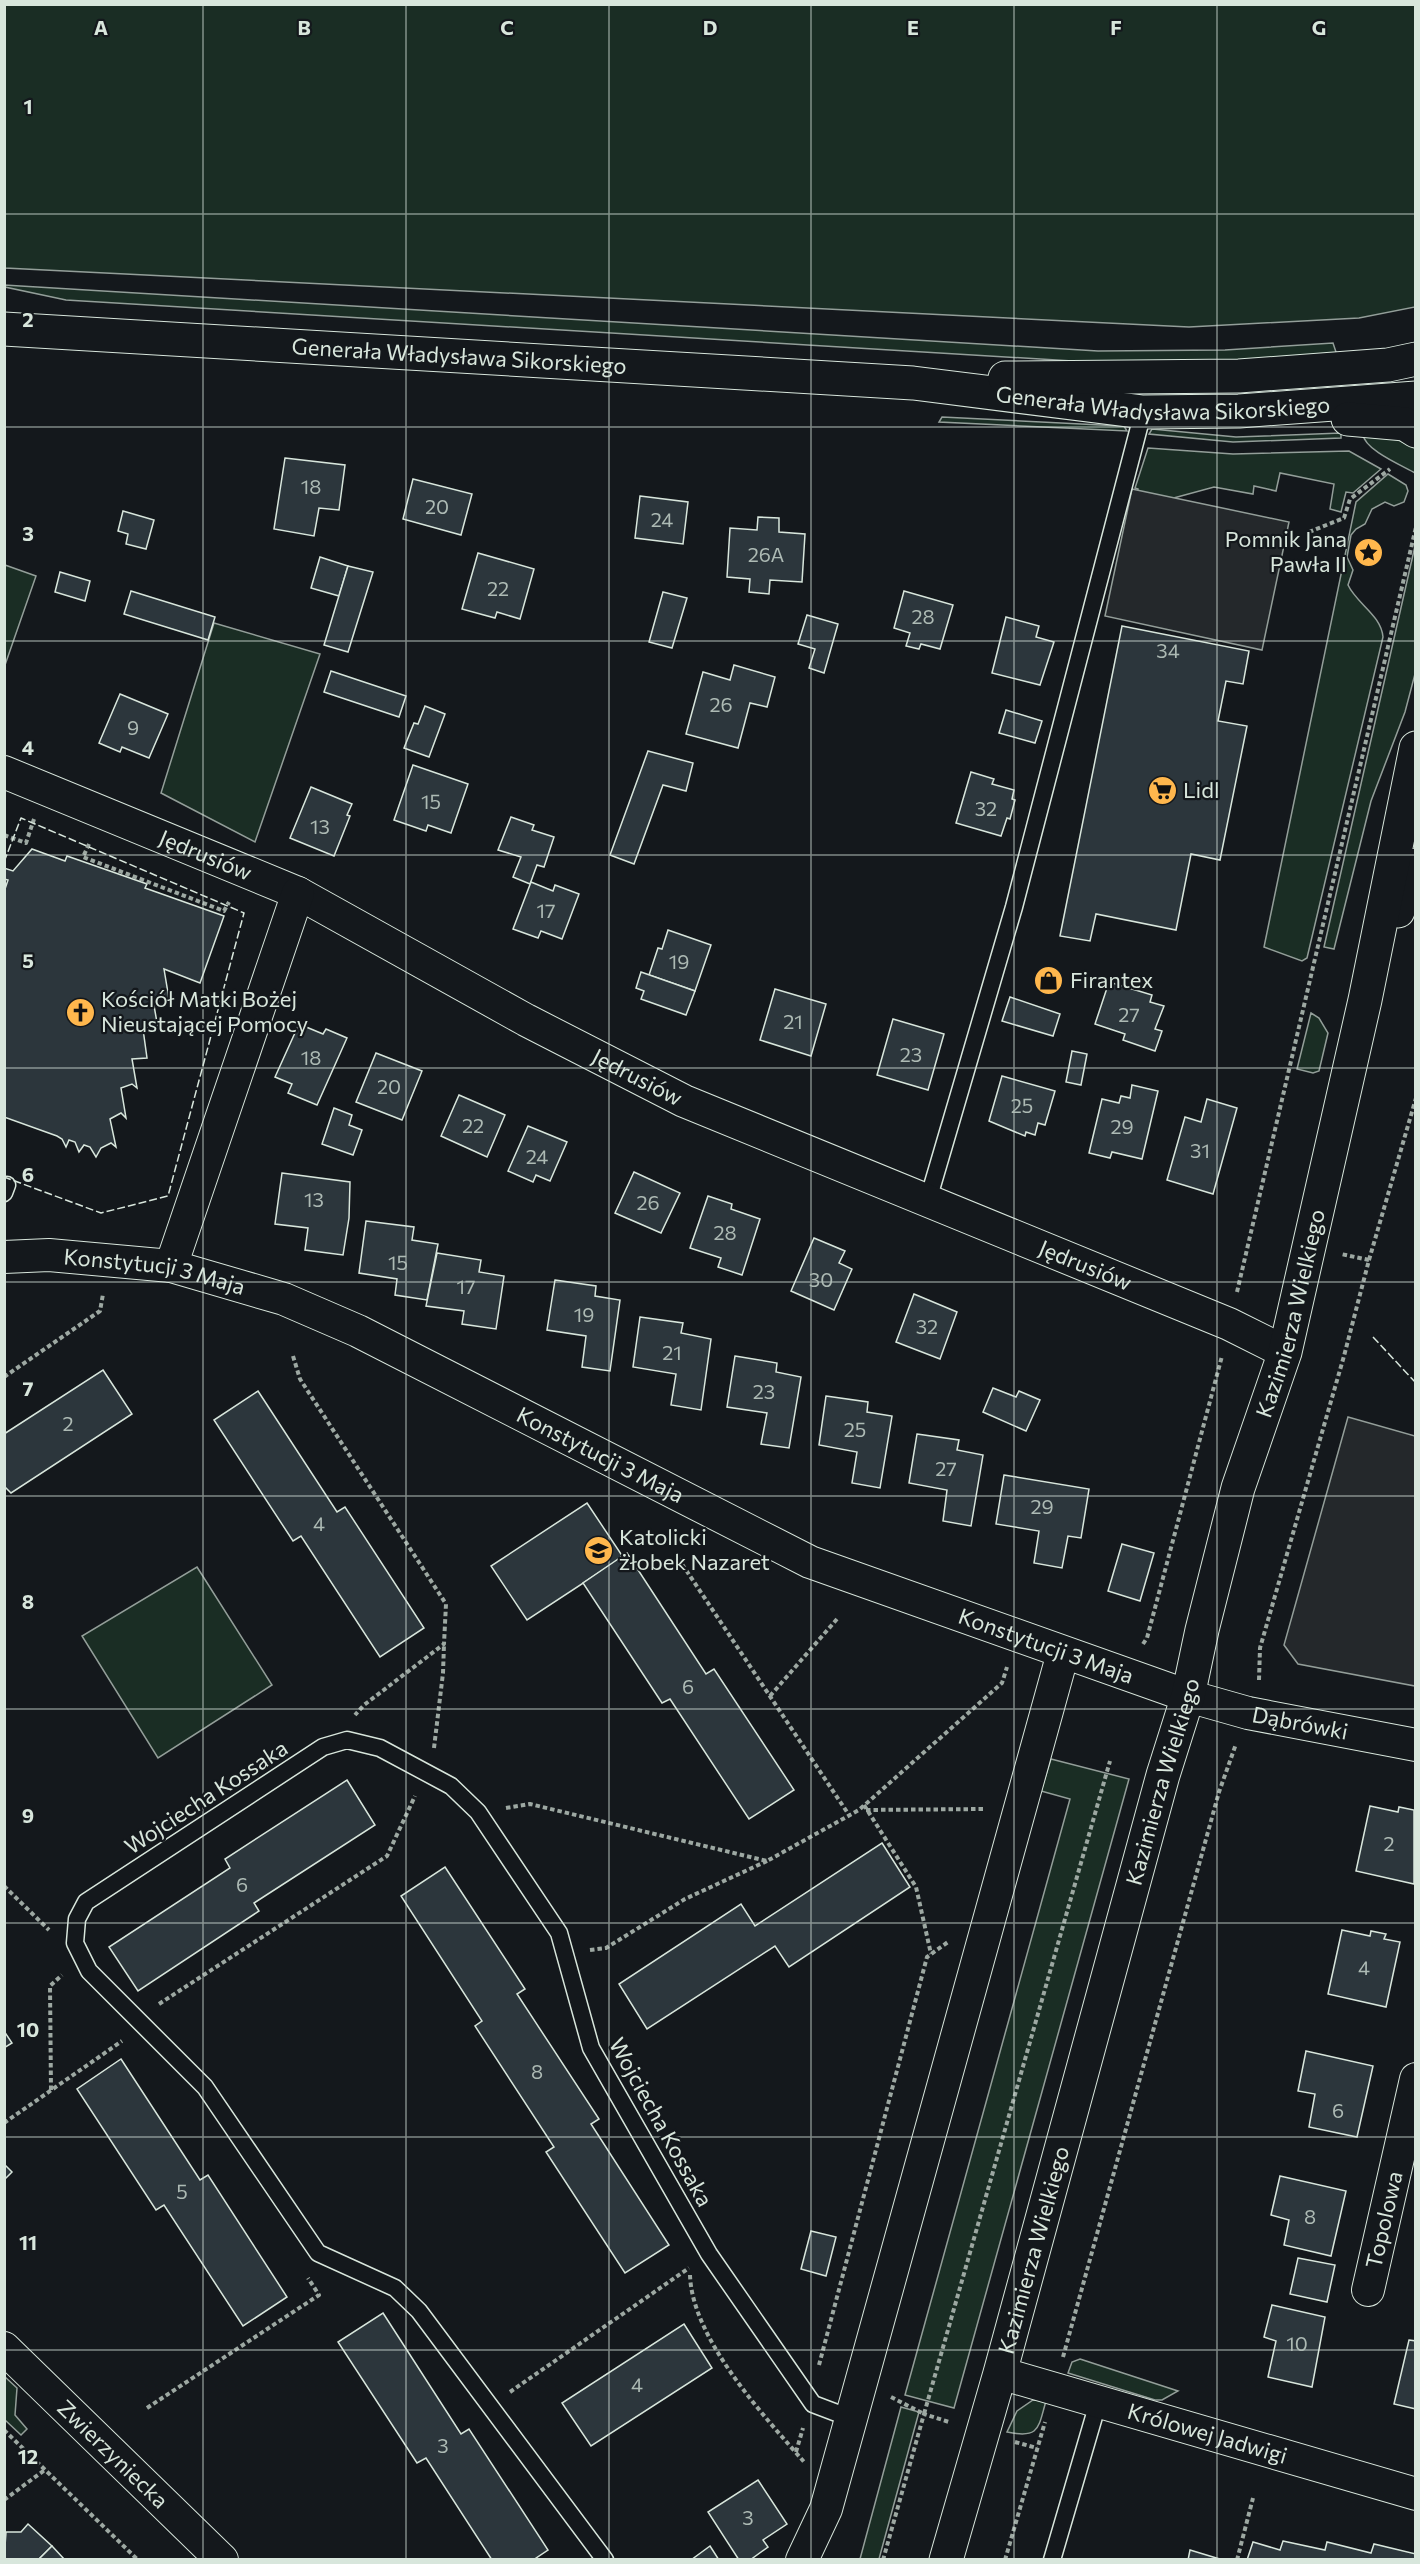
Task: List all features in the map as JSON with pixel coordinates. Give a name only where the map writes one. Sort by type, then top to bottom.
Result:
[{"type":"street","name":"Generała Władysława Sikorskiego","points":[[4,329],[913,383],[1143,412],[1239,411],[1416,398]]},
{"type":"street","name":"Generała Władysława Sikorskiego","points":[[913,383],[1022,377],[1239,376],[1388,365],[1416,360]]},
{"type":"street","points":[[1239,411],[1405,424],[1416,431]]},
{"type":"street","name":"Kazimierza Wielkiego","points":[[946,2559],[1000,2373],[1163,1775],[1188,1696],[1202,1630],[1238,1488],[1285,1352],[1365,1000],[1416,748]]},
{"type":"street","name":"Jędrusiów","points":[[4,772],[298,893],[526,1020],[684,1101],[1229,1324],[1285,1352]]},
{"type":"street","name":"Kazimierza Wielkiego","points":[[1365,1000],[1416,865]]},
{"type":"street","points":[[171,1266],[298,893]]},
{"type":"street","name":"Konstytucji 3 Maja","points":[[4,1257],[50,1255],[171,1266],[284,1299],[358,1331],[810,1562],[1019,1634],[1063,1653],[1188,1696]]},
{"type":"street","points":[[802,2559],[826,2509],[1063,1653]]},
{"type":"street","name":"Dąbrówki","points":[[1188,1696],[1248,1713],[1416,1745]]},
{"type":"street","name":"Topolowa","points":[[1368,2290],[1416,2079]]},
{"type":"street","name":"Zwierzyniecka","points":[[4,2348],[222,2559]]},
{"type":"street","name":"Królowej Jadwigi","points":[[1000,2373],[1416,2494]]},
{"type":"lane","points":[[928,1200],[1014,907],[1143,412]]},
{"type":"lane","name":"Wojciecha Kossaka","points":[[605,2559],[419,2311],[395,2288],[318,2253],[205,2087],[89,1971],[75,1943],[77,1919],[86,1902],[332,1744],[347,1740],[380,1748],[451,1786],[478,1812],[559,1933],[591,2048],[709,2254],[813,2404],[850,2418]]},
{"type":"lane","points":[[1052,2559],[1098,2403]]},
{"type":"path","points":[[1309,532],[1344,519],[1350,499],[1390,468]]},
{"type":"path","points":[[1236,1294],[1416,527]]},
{"type":"path","points":[[4,835],[26,843],[36,815]]},
{"type":"path","points":[[91,837],[83,857],[224,911],[233,895]]},
{"type":"path","points":[[1257,1686],[1260,1678],[1260,1648],[1416,1098]]},
{"type":"path","points":[[1339,1253],[1369,1260]]},
{"type":"path","points":[[4,1377],[100,1311]]},
{"type":"path","points":[[1142,1646],[1148,1638],[1224,1348]]},
{"type":"path","points":[[156,2006],[387,1856],[432,1761],[443,1673],[446,1604],[300,1379],[293,1356]]},
{"type":"path","points":[[678,1558],[849,1815]]},
{"type":"path","points":[[770,1696],[837,1619]]},
{"type":"path","points":[[332,1744],[364,1705],[444,1644]]},
{"type":"path","points":[[564,1953],[606,1948],[685,1899],[767,1861],[865,1808],[1002,1683],[1009,1663]]},
{"type":"path","points":[[1062,2361],[1218,1792],[1237,1742]]},
{"type":"path","points":[[883,2559],[1110,1761]]},
{"type":"path","points":[[478,1812],[530,1804],[767,1861]]},
{"type":"path","points":[[865,1808],[986,1809]]},
{"type":"path","points":[[865,1808],[916,1887],[931,1954]]},
{"type":"path","points":[[4,1886],[49,1931]]},
{"type":"path","points":[[796,2452],[927,1957],[957,1935]]},
{"type":"path","points":[[51,2091],[50,1986],[66,1972]]},
{"type":"path","points":[[4,2123],[118,2045],[128,2034]]},
{"type":"path","points":[[491,2405],[709,2254]]},
{"type":"path","points":[[147,2408],[319,2295],[306,2275]]},
{"type":"path","points":[[891,2390],[891,2398],[924,2414],[953,2423]]},
{"type":"path","points":[[1005,2559],[1048,2412]]},
{"type":"path","points":[[4,2430],[138,2559]]},
{"type":"path","points":[[1006,2439],[1037,2448]]},
{"type":"path","points":[[4,2500],[46,2469]]},
{"type":"path","points":[[1237,2559],[1253,2498]]},
{"type":"green space","points":[[4,5],[1415,5],[1415,307],[1359,318],[1189,327],[5,268]]},
{"type":"green space","points":[[4,285],[1098,351],[1225,350],[1333,343],[1337,355],[1286,361],[1105,363],[66,300]]},
{"type":"green space","points":[[942,417],[1124,426],[1127,431],[939,422]]},
{"type":"green space","points":[[1152,429],[1236,437],[1341,433],[1341,438],[1233,442],[1149,434]]},
{"type":"green space","points":[[1384,433],[1415,448],[1415,473],[1377,452],[1365,440],[1363,434]]},
{"type":"green space","points":[[1148,448],[1233,454],[1349,451],[1381,469],[1353,493],[1346,492],[1341,512],[1330,509],[1334,484],[1280,473],[1276,491],[1254,486],[1253,494],[1214,487],[1137,508],[1133,512],[1138,489],[1135,488]]},
{"type":"green space","points":[[1388,474],[1406,485],[1408,491],[1404,502],[1394,506],[1385,502],[1372,509],[1365,524],[1351,535],[1347,557],[1353,570],[1348,585],[1378,622],[1383,637],[1307,958],[1302,961],[1264,947],[1356,502]]},
{"type":"green space","points":[[1415,546],[1415,674],[1405,712],[1371,801],[1334,949],[1324,947]]},
{"type":"green space","points":[[4,565],[36,576],[5,665]]},
{"type":"green space","points":[[214,623],[320,654],[255,842],[161,793]]},
{"type":"green space","points":[[1311,1013],[1319,1018],[1328,1033],[1319,1071],[1313,1073],[1297,1069]]},
{"type":"green space","points":[[197,1567],[272,1685],[158,1758],[82,1636]]},
{"type":"green space","points":[[1051,1759],[1129,1779],[954,2408],[905,2395],[1070,1799],[1041,1791]]},
{"type":"green space","points":[[1080,2359],[1178,2391],[1162,2400],[1155,2400],[1068,2373],[1072,2362]]},
{"type":"green space","points":[[4,2376],[17,2388],[15,2415],[27,2429],[21,2435],[5,2420]]},
{"type":"green space","points":[[1033,2400],[1046,2401],[1036,2429],[1026,2434],[1007,2432],[1017,2411]]},
{"type":"green space","points":[[901,2407],[919,2412],[879,2559],[860,2559]]},
{"type":"shaded area","points":[[1132,489],[1289,522],[1262,650],[1105,616]]},
{"type":"shaded area","points":[[1348,1417],[1415,1436],[1415,1686],[1298,1664],[1284,1645]]},
{"type":"building","points":[[285,458],[345,465],[339,510],[319,508],[314,536],[274,529]]},
{"type":"building","points":[[413,479],[472,494],[461,535],[403,519]]},
{"type":"building","points":[[640,496],[688,502],[683,544],[635,538]]},
{"type":"building","points":[[123,511],[154,520],[146,549],[126,544],[128,534],[118,531]]},
{"type":"building","points":[[758,517],[779,518],[779,532],[805,534],[802,582],[770,580],[769,594],[749,592],[750,579],[727,577],[730,528],[757,530]]},
{"type":"building","points":[[478,553],[534,569],[520,619],[497,612],[495,618],[462,609]]},
{"type":"building","points":[[320,557],[348,566],[339,596],[311,588]]},
{"type":"building","points":[[348,566],[373,572],[348,652],[324,645]]},
{"type":"building","points":[[60,572],[90,581],[85,601],[55,592]]},
{"type":"building","points":[[131,591],[215,617],[208,640],[124,614]]},
{"type":"building","points":[[904,591],[953,605],[940,649],[921,644],[919,649],[906,646],[910,633],[894,628]]},
{"type":"building","points":[[663,592],[687,598],[672,648],[649,642]]},
{"type":"building","points":[[807,615],[838,624],[824,673],[809,668],[815,649],[798,644]]},
{"type":"building","points":[[1006,617],[1039,626],[1036,637],[1054,642],[1040,685],[992,673]]},
{"type":"building","name":"Lidl","points":[[1122,626],[1249,651],[1243,684],[1226,681],[1218,721],[1247,726],[1220,860],[1191,854],[1176,930],[1096,914],[1090,941],[1060,936]]},
{"type":"building","points":[[734,665],[775,677],[767,707],[750,703],[738,748],[686,734],[703,672],[730,680]]},
{"type":"building","points":[[331,671],[406,696],[399,717],[324,692]]},
{"type":"building","points":[[120,694],[168,714],[149,758],[122,747],[120,752],[99,743]]},
{"type":"building","points":[[425,706],[445,714],[429,757],[404,748],[414,723],[418,724]]},
{"type":"building","points":[[1006,710],[1042,721],[1035,743],[999,733]]},
{"type":"building","points":[[648,751],[693,763],[686,791],[663,785],[634,864],[610,855]]},
{"type":"building","points":[[413,765],[468,784],[451,833],[428,825],[426,831],[394,820]]},
{"type":"building","points":[[971,772],[994,779],[992,784],[1014,790],[1012,799],[1015,800],[1010,819],[1007,818],[1001,836],[956,823]]},
{"type":"building","points":[[311,787],[352,804],[347,815],[350,816],[334,856],[290,838]]},
{"type":"building","points":[[511,817],[534,825],[532,830],[554,837],[544,867],[537,865],[530,884],[513,877],[521,857],[498,850]]},
{"type":"building","name":"Kościół Matki Bożej Nieustającej Pomocy","points":[[32,849],[65,861],[67,856],[147,884],[145,888],[224,916],[200,983],[164,969],[169,999],[164,995],[153,1000],[158,1028],[153,1025],[143,1029],[147,1058],[132,1059],[137,1088],[132,1084],[121,1088],[126,1118],[121,1113],[110,1119],[116,1147],[111,1143],[101,1148],[96,1157],[90,1147],[84,1145],[79,1152],[75,1142],[69,1140],[66,1147],[62,1139],[57,1136],[4,1117],[4,892],[8,880],[4,879],[4,868],[13,871]]},
{"type":"building","points":[[531,882],[553,891],[555,885],[579,894],[562,939],[541,931],[538,938],[513,929]]},
{"type":"building","points":[[668,930],[711,945],[695,991],[649,975],[658,948],[662,949]]},
{"type":"building","points":[[641,972],[695,991],[686,1015],[641,999],[644,991],[636,988]]},
{"type":"building","points":[[1109,982],[1152,995],[1150,1002],[1164,1006],[1155,1029],[1162,1031],[1155,1051],[1123,1040],[1125,1034],[1095,1024]]},
{"type":"building","points":[[775,989],[826,1004],[811,1056],[760,1040]]},
{"type":"building","points":[[1010,997],[1060,1014],[1053,1036],[1002,1021]]},
{"type":"building","points":[[893,1019],[944,1034],[928,1090],[877,1075]]},
{"type":"building","points":[[299,1024],[323,1034],[326,1029],[347,1038],[317,1105],[288,1093],[292,1084],[275,1077]]},
{"type":"building","points":[[1072,1051],[1087,1054],[1081,1085],[1066,1082]]},
{"type":"building","points":[[376,1053],[422,1071],[402,1120],[356,1102]]},
{"type":"building","points":[[1002,1076],[1055,1091],[1045,1125],[1038,1123],[1035,1135],[1026,1132],[1025,1136],[989,1121]]},
{"type":"building","points":[[1132,1085],[1158,1091],[1142,1159],[1112,1152],[1110,1158],[1089,1153],[1102,1099],[1119,1103],[1121,1096],[1130,1098]]},
{"type":"building","points":[[459,1095],[505,1115],[487,1157],[441,1136]]},
{"type":"building","points":[[1207,1099],[1237,1108],[1213,1194],[1167,1180],[1185,1117],[1201,1122]]},
{"type":"building","points":[[334,1108],[352,1115],[349,1125],[362,1130],[353,1155],[322,1144]]},
{"type":"building","points":[[528,1126],[567,1142],[550,1181],[536,1175],[533,1182],[508,1171]]},
{"type":"building","points":[[634,1172],[680,1193],[661,1233],[615,1213]]},
{"type":"building","points":[[282,1173],[350,1182],[349,1218],[343,1255],[305,1250],[308,1228],[275,1224]]},
{"type":"building","points":[[708,1196],[732,1204],[731,1209],[760,1219],[742,1275],[718,1267],[721,1258],[690,1248]]},
{"type":"building","points":[[366,1221],[414,1227],[412,1240],[438,1244],[427,1300],[395,1295],[397,1279],[359,1273]]},
{"type":"building","points":[[814,1238],[845,1251],[839,1263],[852,1269],[834,1310],[791,1291]]},
{"type":"building","points":[[437,1253],[481,1260],[479,1272],[504,1276],[496,1329],[462,1324],[464,1311],[426,1306]]},
{"type":"building","points":[[555,1280],[596,1286],[595,1296],[620,1300],[610,1371],[582,1367],[586,1336],[547,1330]]},
{"type":"building","points":[[914,1294],[957,1312],[940,1359],[896,1342]]},
{"type":"building","points":[[640,1317],[683,1323],[681,1333],[711,1339],[701,1410],[671,1405],[676,1374],[633,1367]]},
{"type":"building","points":[[735,1356],[777,1363],[776,1372],[801,1377],[789,1448],[761,1444],[767,1413],[727,1407]]},
{"type":"building","points":[[103,1370],[132,1414],[11,1493],[4,1486],[4,1434]]},
{"type":"building","points":[[993,1388],[1016,1397],[1019,1391],[1040,1400],[1026,1431],[983,1412]]},
{"type":"building","points":[[258,1391],[337,1512],[345,1507],[424,1628],[380,1657],[301,1536],[293,1541],[214,1420]]},
{"type":"building","points":[[826,1396],[868,1402],[867,1412],[892,1416],[880,1488],[852,1483],[857,1452],[819,1445]]},
{"type":"building","points":[[917,1434],[959,1440],[957,1450],[983,1455],[971,1526],[943,1521],[947,1490],[909,1483]]},
{"type":"building","points":[[1004,1475],[1089,1489],[1081,1538],[1068,1536],[1062,1568],[1034,1563],[1039,1531],[996,1524]]},
{"type":"building","points":[[587,1503],[623,1557],[527,1620],[491,1566]]},
{"type":"building","points":[[1122,1544],[1154,1553],[1140,1601],[1108,1591]]},
{"type":"building","points":[[627,1553],[706,1674],[714,1669],[794,1790],[749,1819],[670,1699],[662,1703],[583,1583]]},
{"type":"building","points":[[347,1780],[375,1825],[254,1903],[259,1911],[138,1991],[109,1947],[230,1868],[225,1859]]},
{"type":"building","points":[[1370,1806],[1398,1812],[1399,1807],[1414,1810],[1414,1884],[1356,1871]]},
{"type":"building","points":[[882,1843],[910,1887],[789,1967],[775,1946],[647,2029],[619,1984],[741,1904],[755,1926]]},
{"type":"building","points":[[445,1867],[525,1989],[517,1994],[599,2119],[591,2124],[669,2245],[625,2273],[546,2152],[554,2147],[475,2026],[482,2021],[401,1896]]},
{"type":"building","points":[[1342,1930],[1370,1936],[1371,1931],[1386,1934],[1384,1939],[1400,1942],[1386,2007],[1328,1994]]},
{"type":"building","points":[[4,2031],[12,2043],[4,2048]]},
{"type":"building","points":[[1306,2051],[1373,2066],[1357,2137],[1309,2127],[1315,2094],[1298,2091]]},
{"type":"building","points":[[121,2059],[200,2180],[208,2175],[287,2297],[243,2326],[164,2205],[156,2210],[77,2089]]},
{"type":"building","points":[[4,2164],[12,2172],[4,2180]]},
{"type":"building","points":[[1280,2176],[1346,2191],[1331,2256],[1284,2245],[1289,2220],[1271,2215]]},
{"type":"building","points":[[811,2231],[836,2237],[826,2276],[801,2269]]},
{"type":"building","points":[[1298,2258],[1335,2265],[1327,2302],[1290,2294]]},
{"type":"building","points":[[1272,2305],[1325,2317],[1312,2387],[1268,2377],[1276,2341],[1264,2337]]},
{"type":"building","points":[[383,2313],[461,2434],[469,2429],[548,2550],[533,2560],[492,2560],[426,2458],[417,2463],[338,2342]]},
{"type":"building","points":[[684,2324],[712,2368],[591,2446],[562,2403]]},
{"type":"building","points":[[1409,2340],[1416,2341],[1416,2409],[1394,2404]]},
{"type":"building","points":[[758,2480],[787,2524],[763,2540],[768,2547],[750,2560],[739,2560],[708,2512]]},
{"type":"building","points":[[28,2524],[52,2546],[38,2560],[4,2560],[6,2532],[21,2532]]},
{"type":"building","points":[[1283,2541],[1325,2550],[1327,2542],[1371,2553],[1374,2544],[1416,2554],[1416,2560],[1247,2560],[1253,2542],[1280,2550]]},
{"type":"building","points":[[52,2546],[65,2560],[38,2560]]},
{"type":"building","points":[[710,2546],[719,2560],[691,2560]]},
{"type":"building","points":[[1190,2550],[1223,2560],[1188,2560]]},
{"type":"fence","points":[[4,862],[21,818],[244,913],[168,1196],[101,1213],[4,1177]]},
{"type":"fence","points":[[1373,1337],[1416,1383]]},
{"type":"place","name":"Pomnik Jana Pawła II","points":[[1368,552]]},
{"type":"place","name":"Lidl","points":[[1162,790]]},
{"type":"place","name":"Firantex","points":[[1049,980]]},
{"type":"place","name":"Kościół Matki Bożej Nieustającej Pomocy","points":[[80,1012]]},
{"type":"place","name":"Katolicki żłobek Nazaret","points":[[598,1550]]}]
